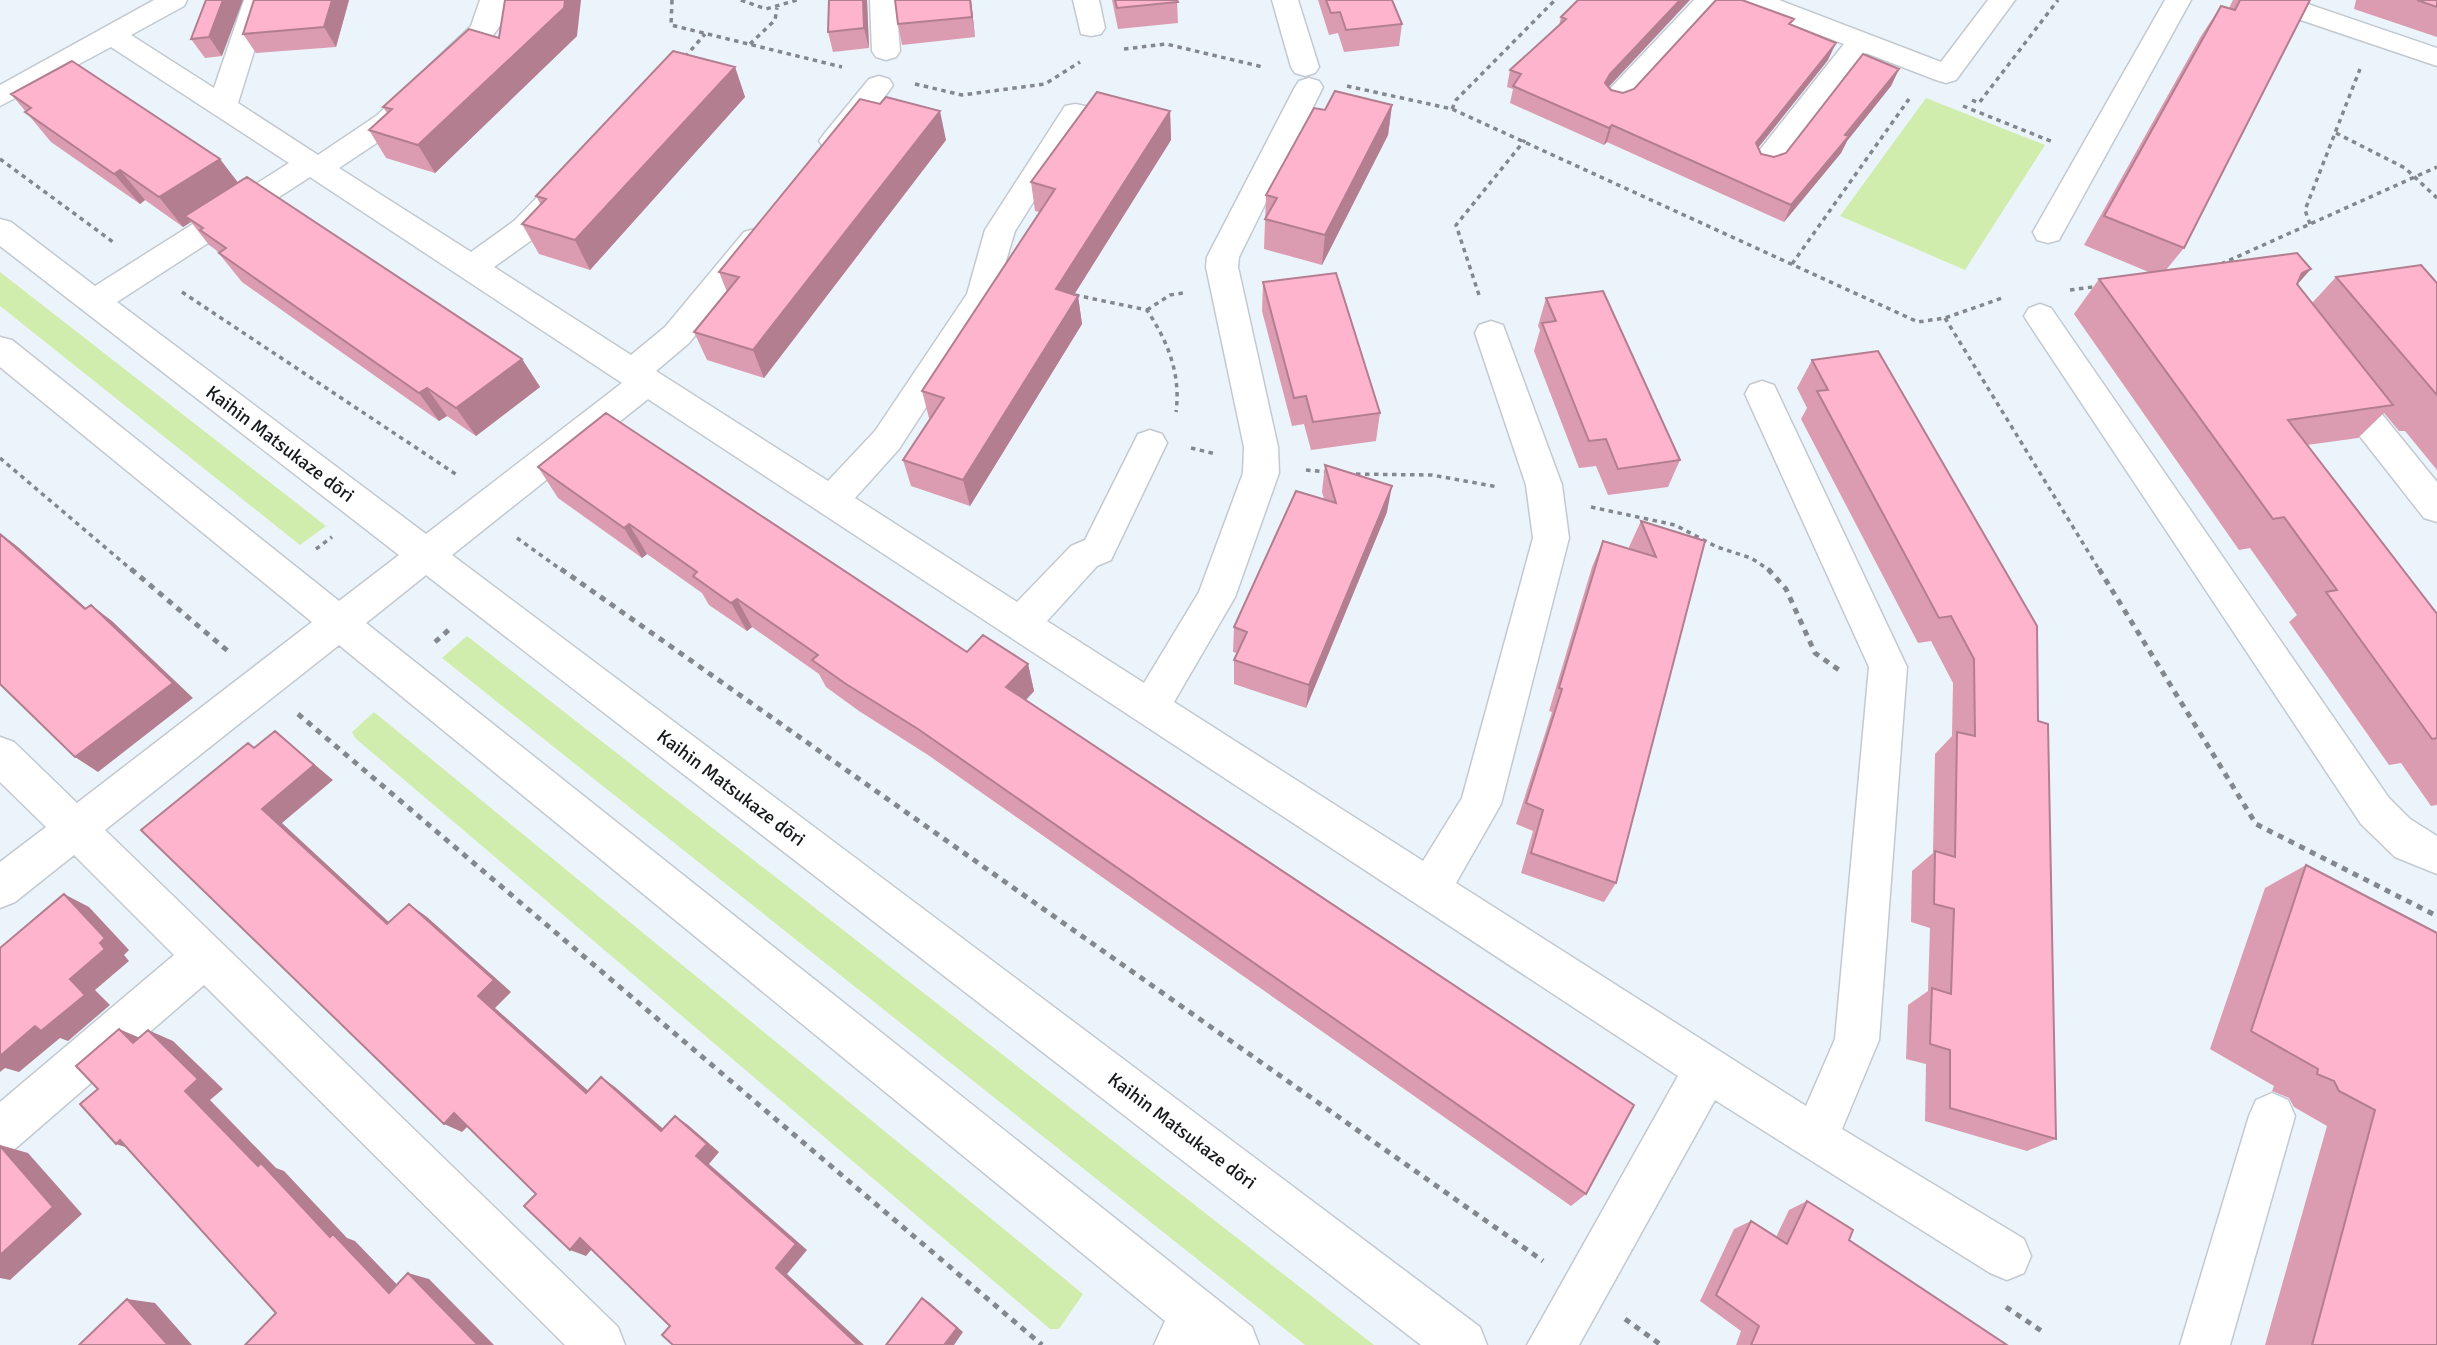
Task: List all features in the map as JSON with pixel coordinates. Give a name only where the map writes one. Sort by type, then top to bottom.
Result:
[{"type":"street","points":[[0,97],[174,0]]},
{"type":"street","points":[[223,106],[257,0]]},
{"type":"street","points":[[94,302],[386,124],[488,23],[493,0]]},
{"type":"street","points":[[883,0],[886,51]]},
{"type":"street","points":[[1086,0],[1091,28]]},
{"type":"street","points":[[1150,708],[1216,597],[1261,473],[1261,447],[1222,267],[1223,257],[1307,77],[1285,0]]},
{"type":"street","points":[[1618,98],[1709,0]]},
{"type":"street","points":[[1754,0],[1946,74],[2002,0]]},
{"type":"street","points":[[2048,232],[2178,0]]},
{"type":"street","points":[[2269,0],[2437,57]]},
{"type":"street","points":[[112,35],[1815,1139],[2007,1256]]},
{"type":"street","points":[[1766,161],[1861,41]]},
{"type":"street","points":[[818,161],[879,85]]},
{"type":"street","points":[[831,501],[887,440],[982,296],[1000,230],[1075,113]]},
{"type":"street","points":[[472,267],[525,229],[583,168]]},
{"type":"street","points":[[0,888],[424,554],[444,542],[640,377],[683,329],[775,215]]},
{"type":"street","name":"Kaihin Matsukaze dōri","points":[[0,230],[1462,1345]]},
{"type":"street","points":[[2040,301],[2375,811],[2389,828],[2410,845],[2437,855]]},
{"type":"street","points":[[1429,889],[1481,804],[1551,538],[1544,485],[1491,333]]},
{"type":"street","points":[[2,352],[338,622],[1204,1335]]},
{"type":"street","points":[[2318,359],[2437,508]]},
{"type":"street","points":[[1762,394],[1888,667],[1857,1040],[1815,1139]]},
{"type":"street","points":[[1020,624],[1084,555],[1098,550],[1168,437]]},
{"type":"street","points":[[0,755],[600,1345]]},
{"type":"street","points":[[0,1132],[205,956]]},
{"type":"street","points":[[1552,1345],[1707,1069]]},
{"type":"street","points":[[2205,1345],[2272,1116]]},
{"type":"path","points":[[741,0],[755,7],[777,8],[797,0]]},
{"type":"path","points":[[1452,109],[1456,100],[1555,0]]},
{"type":"path","points":[[749,44],[775,20],[777,8]]},
{"type":"path","points":[[685,57],[706,34]]},
{"type":"path","points":[[2310,224],[2305,210],[2361,69],[2351,61]]},
{"type":"path","points":[[1792,264],[1909,99]]},
{"type":"path","points":[[1955,103],[2056,143]]},
{"type":"path","points":[[2336,132],[2405,167],[2437,198]]},
{"type":"path","points":[[1491,333],[1456,225],[1525,140]]},
{"type":"path","points":[[0,159],[122,248]]},
{"type":"path","points":[[2208,270],[2437,167]]},
{"type":"path","points":[[2245,253],[2253,263]]},
{"type":"path","points":[[172,285],[467,482]]},
{"type":"path","points":[[2104,286],[2040,301],[1993,299],[1945,318],[2256,824],[2437,916]]},
{"type":"path","points":[[1070,294],[1147,310],[1159,328],[1177,370],[1179,394],[1168,437],[1222,456]]},
{"type":"path","points":[[0,458],[236,658]]},
{"type":"path","points":[[1299,470],[1432,475],[1510,491]]},
{"type":"path","points":[[1585,506],[1675,525],[1717,547],[1751,558],[1772,572],[1786,589],[1815,653],[1845,673]]},
{"type":"path","points":[[313,551],[340,531]]},
{"type":"path","points":[[510,533],[1550,1265]]},
{"type":"path","points":[[431,645],[458,622]]},
{"type":"path","points":[[286,722],[297,714],[360,763],[1042,1345]]},
{"type":"path","points":[[1997,1301],[2043,1332]]},
{"type":"path","points":[[1615,1311],[1661,1345]]},
{"type":"path","points":[[1629,1322],[1631,1311]]},
{"type":"green space","points":[[1926,98],[2045,145],[1965,270],[1840,216]]},
{"type":"green space","points":[[0,272],[326,526],[300,545],[0,306]]},
{"type":"green space","points":[[467,636],[1374,1345],[1305,1345],[442,658]]},
{"type":"green space","points":[[374,712],[1083,1294],[1059,1329],[1050,1329],[355,738],[352,732]]},
{"type":"building","points":[[206,0],[223,0],[209,37],[191,39]]},
{"type":"building","points":[[254,0],[332,0],[324,27],[243,34]]},
{"type":"building","points":[[505,0],[565,0],[564,8],[418,145],[369,130],[392,109],[383,107],[469,29],[499,38]]},
{"type":"building","points":[[829,0],[863,0],[864,28],[828,32]]},
{"type":"building","points":[[895,0],[970,0],[972,17],[898,24]]},
{"type":"building","points":[[1115,0],[1177,0],[1178,2],[1117,8]]},
{"type":"building","points":[[1326,0],[1392,0],[1402,24],[1346,30],[1340,12],[1331,13]]},
{"type":"building","points":[[1578,0],[1680,0],[1610,74],[1605,83],[1611,90],[1623,93],[1634,89],[1716,0],[1742,0],[1794,19],[1789,24],[1836,43],[1756,143],[1761,154],[1774,157],[1786,153],[1863,54],[1899,69],[1845,135],[1849,136],[1791,205],[1612,125],[1609,128],[1513,86],[1521,74],[1510,70],[1566,19],[1561,17]]},
{"type":"building","points":[[2240,0],[2310,0],[2184,248],[2104,216],[2221,6],[2235,10]]},
{"type":"building","points":[[2417,0],[2437,0],[2437,7]]},
{"type":"building","points":[[673,51],[735,67],[575,240],[522,224],[546,199],[536,196]]},
{"type":"building","points":[[72,61],[220,159],[159,197],[120,170],[114,174],[25,112],[31,108],[11,94]]},
{"type":"building","points":[[1335,91],[1392,105],[1325,235],[1265,219],[1277,198],[1266,195],[1314,108],[1325,110]]},
{"type":"building","points":[[1097,92],[1170,111],[1056,289],[1078,296],[963,480],[903,460],[944,398],[922,391],[1055,189],[1031,182]]},
{"type":"building","points":[[886,97],[940,111],[753,350],[694,332],[739,277],[719,272],[860,99],[880,104]]},
{"type":"building","points":[[247,177],[522,359],[456,408],[427,388],[419,393],[219,253],[226,248],[185,216]]},
{"type":"building","points":[[2297,253],[2311,269],[2302,273],[2297,284],[2393,405],[2288,420],[2437,614],[2437,738],[2432,739],[2326,592],[2337,590],[2284,517],[2273,519],[2099,279]]},
{"type":"building","points":[[2421,265],[2437,283],[2437,395],[2336,277]]},
{"type":"building","points":[[1336,273],[1380,413],[1313,422],[1306,396],[1294,398],[1263,282]]},
{"type":"building","points":[[1603,291],[1680,460],[1618,469],[1606,439],[1589,441],[1542,323],[1556,321],[1546,298]]},
{"type":"building","points":[[1878,351],[2037,626],[2038,721],[2048,724],[2056,1139],[1950,1108],[1950,1050],[1930,1044],[1932,988],[1951,994],[1954,909],[1934,904],[1935,851],[1955,857],[1957,732],[1975,736],[1974,659],[1951,616],[1939,618],[1817,391],[1828,390],[1812,360]]},
{"type":"building","points":[[606,413],[967,652],[983,635],[1028,664],[1006,687],[1634,1105],[1586,1194],[918,729],[812,660],[818,655],[737,599],[731,603],[693,576],[697,572],[629,524],[624,528],[538,467]]},
{"type":"building","points":[[1325,465],[1392,486],[1309,685],[1234,660],[1247,632],[1234,627],[1296,491],[1336,503]]},
{"type":"building","points":[[1641,521],[1705,541],[1616,883],[1531,853],[1543,810],[1526,803],[1562,689],[1559,688],[1603,541],[1656,557]]},
{"type":"building","points":[[0,534],[85,609],[91,605],[173,683],[75,757],[0,684]]},
{"type":"building","points":[[275,731],[314,765],[262,809],[387,924],[409,904],[494,980],[478,996],[586,1093],[601,1077],[661,1131],[675,1116],[707,1144],[696,1156],[796,1244],[776,1268],[858,1345],[673,1345],[662,1335],[670,1326],[580,1238],[570,1250],[524,1206],[536,1194],[454,1113],[444,1124],[141,830],[248,743],[254,748]]},
{"type":"building","points":[[2306,865],[2437,933],[2437,1345],[2312,1345],[2375,1110],[2339,1091],[2334,1081],[2317,1074],[2318,1069],[2251,1031]]},
{"type":"building","points":[[64,894],[105,938],[100,943],[105,949],[70,979],[85,995],[41,1031],[35,1026],[0,1056],[0,948]]},
{"type":"building","points":[[119,1029],[133,1043],[148,1030],[198,1079],[185,1091],[258,1166],[261,1163],[330,1237],[333,1234],[389,1293],[408,1273],[478,1345],[245,1345],[276,1313],[120,1140],[116,1144],[80,1104],[98,1089],[76,1066]]},
{"type":"building","points":[[0,1146],[53,1207],[0,1255]]},
{"type":"building","points":[[1807,1201],[1853,1230],[1849,1240],[2007,1345],[1751,1345],[1759,1326],[1716,1295],[1751,1221],[1787,1244]]},
{"type":"building","points":[[922,1298],[957,1328],[944,1345],[886,1345]]},
{"type":"building","points":[[127,1299],[168,1345],[79,1345]]}]
